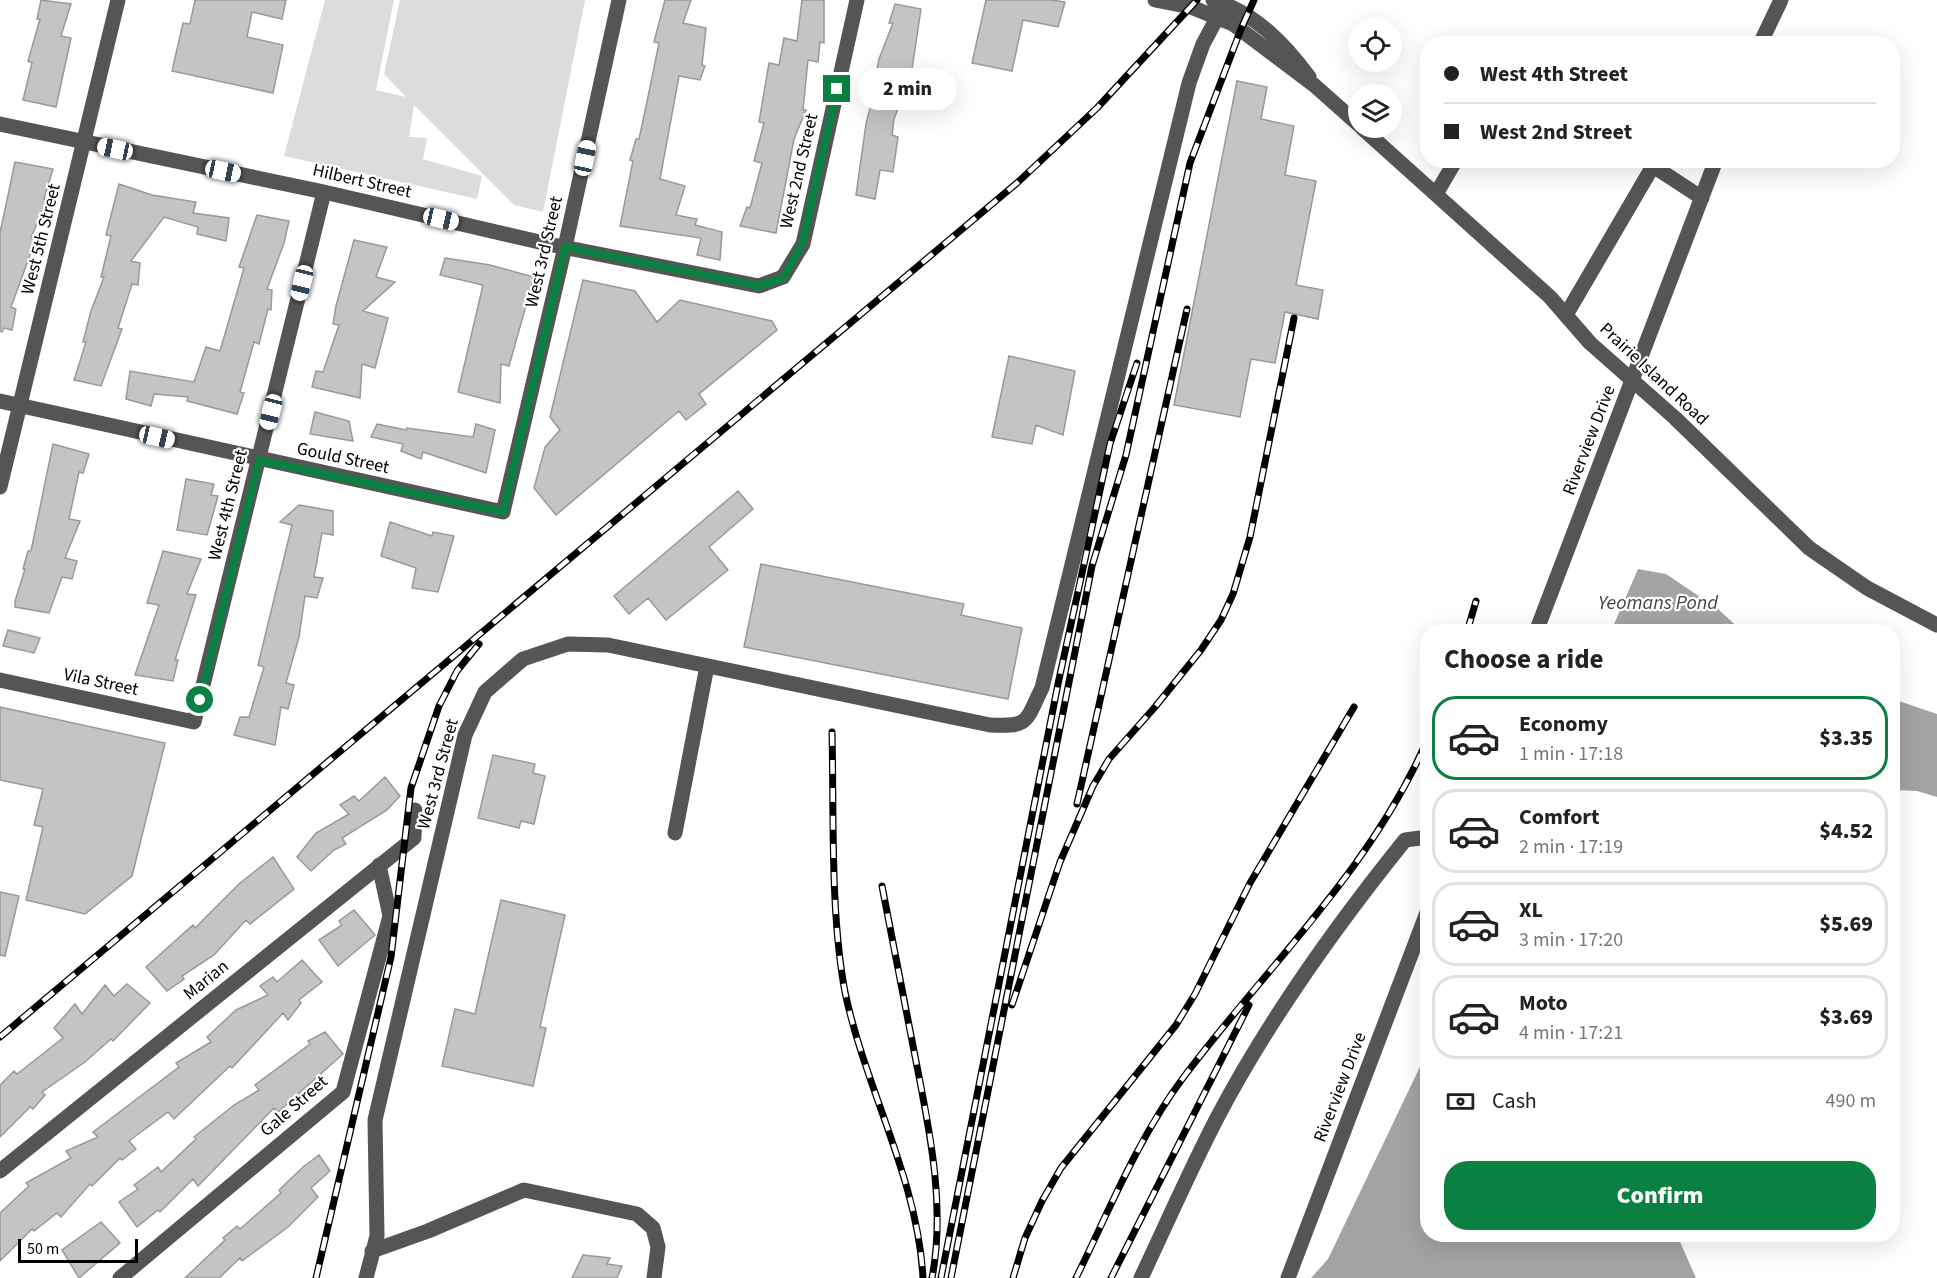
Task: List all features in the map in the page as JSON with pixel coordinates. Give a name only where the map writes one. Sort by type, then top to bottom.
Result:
[{"type":"street","name":"West 5th Street","points":[[0,487],[118,0]]},
{"type":"street","name":"West 3rd Street","points":[[503,512],[565,247],[619,0]]},
{"type":"street","name":"West 2nd Street","points":[[802,244],[857,0]]},
{"type":"street","name":"Prairie Island Road","points":[[1155,0],[1218,7],[1253,20],[1287,46],[1314,84],[1348,115]]},
{"type":"street","points":[[1764,36],[1781,0]]},
{"type":"street","name":"West 3rd Street","points":[[366,1278],[377,1236],[375,1120],[465,735],[485,692],[524,659],[568,644],[608,645],[990,725],[1016,726],[1025,722],[1042,688],[1189,83],[1218,7]]},
{"type":"street","name":"Hilbert Street","points":[[0,124],[324,192],[565,247],[759,286],[783,278],[802,244]]},
{"type":"street","name":"Prairie Island Road","points":[[1373,138],[1550,297],[1590,343],[1632,383],[1675,418],[1809,549],[1867,588],[1937,625]]},
{"type":"street","points":[[1436,194],[1451,168]]},
{"type":"street","points":[[1566,315],[1645,168]]},
{"type":"street","points":[[1656,168],[1702,198]]},
{"type":"street","name":"Riverview Drive","points":[[1539,624],[1713,168]]},
{"type":"street","name":"West 4th Street","points":[[195,722],[324,192]]},
{"type":"street","name":"Gould Street","points":[[0,401],[259,460],[503,512]]},
{"type":"street","points":[[675,833],[707,666]]},
{"type":"street","name":"Vila Street","points":[[0,680],[195,722]]},
{"type":"street","name":"Marian","points":[[0,1171],[414,838],[415,810]]},
{"type":"street","points":[[1140,1278],[1217,1118],[1265,1034],[1347,912],[1405,840],[1420,838]]},
{"type":"street","name":"Gale Street","points":[[120,1278],[343,1092],[390,916],[379,865]]},
{"type":"street","name":"Riverview Drive","points":[[1288,1278],[1420,931]]},
{"type":"street","points":[[372,1251],[428,1231],[524,1190],[637,1214],[653,1228],[658,1247],[654,1278]]},
{"type":"shaded area","points":[[325,0],[394,0],[376,90],[406,97],[384,74],[400,0],[585,0],[543,212],[514,205],[414,105],[409,137],[427,138],[423,159],[482,176],[477,199],[284,156]]},
{"type":"water","name":"Yeomans Pond","points":[[1638,569],[1666,574],[1718,609],[1734,624],[1614,624]]},
{"type":"water","points":[[1900,701],[1937,714],[1937,797],[1917,791],[1900,790]]},
{"type":"water","points":[[1420,1067],[1420,1242],[1680,1242],[1696,1278],[1311,1278],[1328,1259]]},
{"type":"building","points":[[41,0],[71,4],[61,36],[71,38],[56,107],[23,100],[32,63],[28,61],[40,19],[37,19]]},
{"type":"building","points":[[195,0],[286,0],[282,19],[252,12],[247,37],[283,45],[273,93],[172,71],[183,23],[190,24]]},
{"type":"building","points":[[665,0],[691,0],[683,23],[706,28],[702,65],[705,66],[700,80],[679,76],[660,179],[685,186],[676,215],[697,219],[695,225],[722,232],[720,260],[697,255],[701,238],[620,226],[633,161],[630,160],[636,139],[639,139],[659,43],[654,42]]},
{"type":"building","points":[[802,0],[824,0],[824,43],[820,42],[818,62],[808,60],[803,110],[806,110],[794,139],[776,233],[740,226],[747,207],[750,208],[762,163],[754,161],[764,123],[759,122],[769,63],[779,65],[784,38],[797,41]]},
{"type":"building","points":[[986,0],[1065,2],[1058,27],[1023,20],[1012,71],[972,63]]},
{"type":"building","points":[[895,4],[921,9],[909,89],[906,88],[894,119],[892,135],[898,137],[893,172],[880,170],[875,199],[856,195],[866,124],[872,100],[887,102],[890,78],[876,74],[879,59],[893,23],[889,23]]},
{"type":"building","points":[[1237,81],[1267,87],[1261,119],[1294,126],[1285,175],[1316,181],[1296,285],[1323,290],[1318,319],[1285,312],[1275,363],[1251,359],[1240,417],[1174,405]]},
{"type":"building","points":[[15,162],[53,169],[44,199],[47,200],[31,238],[36,239],[11,307],[16,309],[12,330],[4,328],[2,332],[0,331],[0,233]]},
{"type":"building","points":[[119,184],[152,195],[196,202],[193,213],[229,218],[226,241],[197,234],[198,227],[164,217],[131,261],[140,263],[138,285],[132,284],[118,328],[122,329],[101,386],[74,380],[86,342],[83,342],[91,311],[104,277],[101,277],[111,236],[106,235]]},
{"type":"building","points":[[257,215],[289,221],[284,243],[267,289],[272,290],[271,310],[268,309],[259,344],[254,342],[240,392],[244,393],[237,414],[187,401],[188,397],[154,394],[151,406],[126,399],[130,371],[194,382],[206,347],[220,351],[244,268],[239,267]]},
{"type":"building","points":[[354,240],[387,247],[376,277],[395,282],[363,311],[388,318],[375,368],[362,364],[360,398],[312,387],[316,371],[323,372],[339,325],[333,324],[336,306]]},
{"type":"building","points":[[445,258],[490,265],[534,277],[509,366],[501,364],[500,403],[458,392],[483,285],[440,275]]},
{"type":"building","points":[[583,280],[635,291],[657,322],[680,300],[772,321],[777,330],[699,394],[706,404],[686,420],[679,411],[556,515],[534,488],[545,447],[560,430],[550,417]]},
{"type":"building","points":[[1009,356],[1075,371],[1063,435],[1036,425],[1032,444],[992,437]]},
{"type":"building","points":[[315,412],[349,421],[353,441],[310,434]]},
{"type":"building","points":[[377,424],[406,430],[407,428],[473,437],[476,424],[495,430],[486,473],[423,452],[421,459],[401,451],[403,444],[371,437]]},
{"type":"building","points":[[53,444],[89,454],[83,473],[79,472],[69,519],[80,521],[65,558],[77,561],[72,579],[62,577],[49,613],[15,607],[15,601],[28,551],[31,551]]},
{"type":"building","points":[[186,479],[214,484],[211,495],[218,496],[207,535],[177,530]]},
{"type":"building","points":[[738,491],[753,509],[709,547],[728,570],[666,620],[648,598],[629,614],[614,596]]},
{"type":"building","points":[[299,505],[333,511],[333,535],[322,533],[314,577],[323,578],[317,598],[305,596],[299,637],[286,683],[294,685],[288,709],[281,707],[275,745],[234,735],[240,717],[249,717],[264,667],[258,665],[292,525],[280,522]]},
{"type":"building","points":[[390,522],[432,536],[433,532],[454,536],[438,592],[412,588],[416,568],[381,556]]},
{"type":"building","points":[[163,551],[201,559],[187,594],[196,595],[175,660],[178,660],[173,681],[135,675],[159,605],[147,603]]},
{"type":"building","points":[[761,564],[964,604],[961,615],[1022,628],[1008,699],[744,647]]},
{"type":"building","points":[[8,630],[40,638],[34,653],[3,646]]},
{"type":"building","points":[[0,707],[165,743],[132,876],[85,914],[26,900],[43,827],[34,825],[43,789],[0,780]]},
{"type":"building","points":[[493,755],[535,764],[533,773],[545,776],[534,824],[521,821],[519,828],[478,818]]},
{"type":"building","points":[[385,777],[400,796],[387,810],[342,838],[346,844],[334,850],[311,871],[297,857],[316,833],[349,814],[340,805],[354,796],[359,801]]},
{"type":"building","points":[[273,857],[294,889],[250,924],[246,920],[214,955],[182,976],[184,979],[167,991],[146,967],[193,925],[195,928],[240,883]]},
{"type":"building","points":[[0,892],[19,896],[5,956],[0,955]]},
{"type":"building","points":[[501,900],[565,915],[540,1027],[546,1028],[533,1086],[442,1066],[455,1009],[475,1014]]},
{"type":"building","points":[[354,910],[375,935],[338,966],[319,940],[342,925],[339,921]]},
{"type":"building","points":[[302,960],[322,982],[299,1000],[301,1003],[288,1020],[283,1013],[232,1068],[230,1066],[174,1119],[168,1112],[129,1141],[136,1149],[122,1160],[120,1158],[92,1186],[90,1184],[61,1217],[57,1213],[34,1231],[32,1229],[0,1261],[0,1213],[29,1186],[26,1183],[71,1158],[66,1151],[98,1137],[93,1132],[179,1067],[176,1063],[211,1042],[207,1037],[236,1010],[268,995],[260,986],[273,977],[277,982]]},
{"type":"building","points":[[127,984],[150,1003],[113,1041],[111,1039],[85,1062],[42,1092],[45,1095],[33,1109],[30,1107],[0,1137],[0,1085],[14,1071],[17,1074],[63,1038],[54,1028],[75,1004],[82,1014],[105,985],[114,996]]},
{"type":"building","points":[[325,1032],[343,1054],[278,1112],[274,1108],[198,1186],[193,1179],[160,1212],[158,1210],[137,1227],[119,1202],[138,1189],[134,1185],[158,1167],[161,1172],[196,1139],[194,1137],[234,1105],[259,1090],[255,1085],[310,1044],[308,1041]]},
{"type":"building","points":[[319,1155],[330,1171],[311,1188],[318,1197],[288,1227],[242,1261],[240,1258],[219,1278],[185,1278],[225,1240],[223,1238],[237,1226],[240,1229],[281,1193],[279,1190],[303,1167]]},
{"type":"building","points":[[101,1222],[120,1243],[79,1278],[62,1250]]},
{"type":"building","points":[[583,1255],[610,1258],[607,1264],[622,1266],[617,1278],[572,1278]]},
{"type":"railway","points":[[0,1037],[1017,183],[1097,108],[1197,0]]},
{"type":"railway","points":[[951,1278],[1092,566],[1126,455],[1190,163],[1254,0]]},
{"type":"railway","points":[[1077,804],[1187,309]]},
{"type":"railway","points":[[1012,1005],[1060,862],[1093,786],[1109,759],[1201,650],[1221,620],[1233,594],[1250,537],[1294,318]]},
{"type":"railway","points":[[941,1278],[1058,684],[1110,444],[1137,363]]},
{"type":"railway","points":[[1469,624],[1476,601]]},
{"type":"railway","points":[[316,1278],[391,957],[411,788],[439,706],[457,671],[479,644]]},
{"type":"railway","points":[[1013,1278],[1025,1238],[1042,1201],[1061,1168],[1176,1025],[1195,994],[1250,883],[1354,707]]},
{"type":"railway","points":[[832,732],[835,896],[845,992],[865,1063],[912,1205],[923,1278]]},
{"type":"railway","points":[[1076,1278],[1125,1175],[1167,1101],[1215,1037],[1348,874],[1378,831],[1405,786],[1420,755]]},
{"type":"railway","points":[[882,886],[926,1111],[934,1167],[937,1223],[932,1278]]},
{"type":"railway","points":[[1111,1278],[1249,1005]]},
{"type":"route","points":[[200,700],[259,460],[503,512],[565,247],[759,286],[783,278],[802,244],[837,89]]}]
